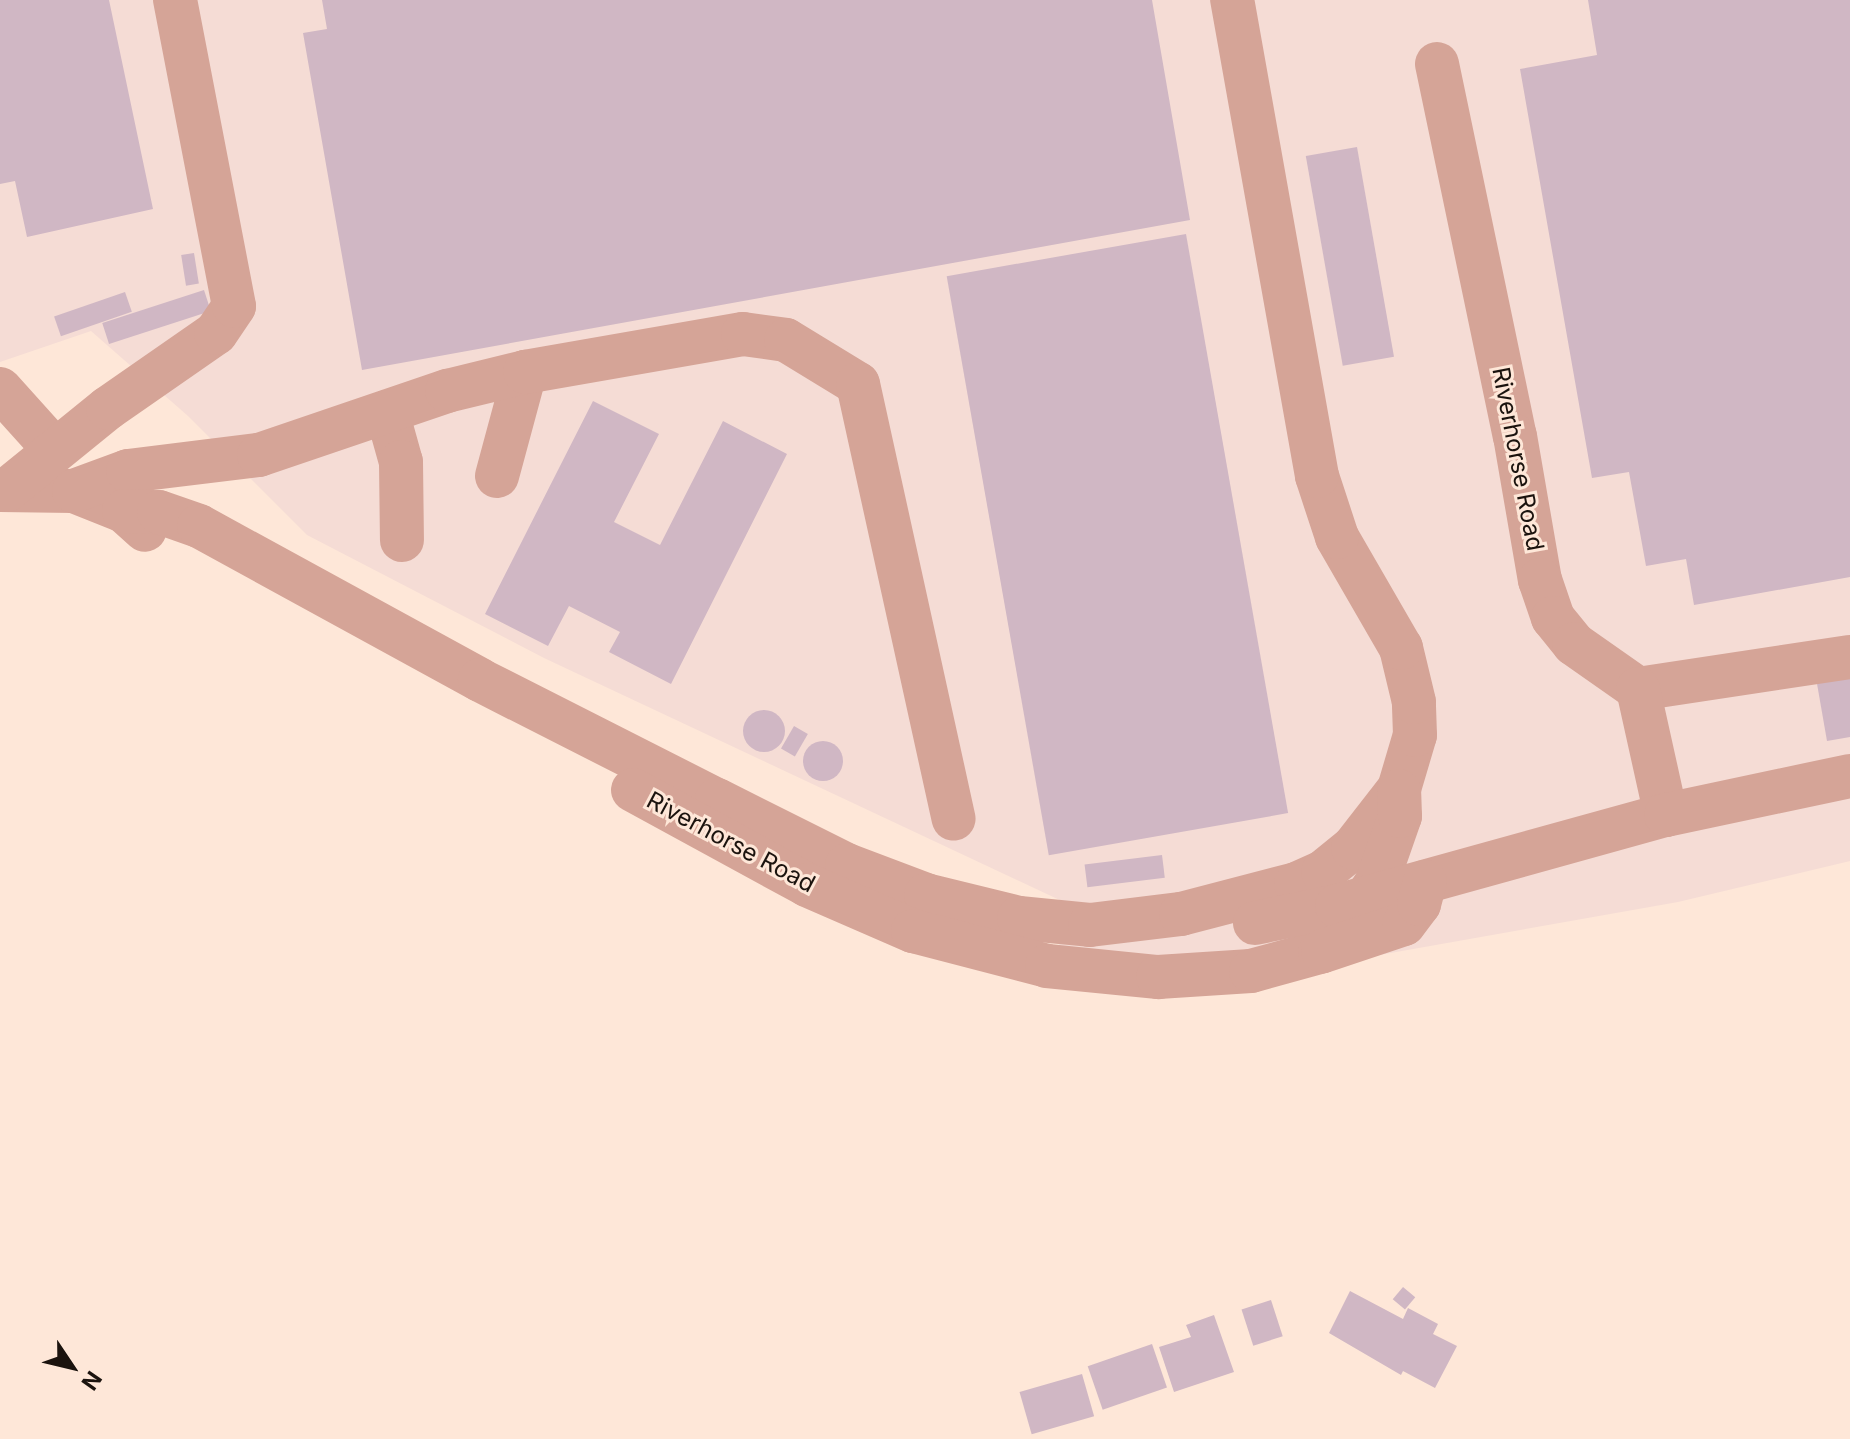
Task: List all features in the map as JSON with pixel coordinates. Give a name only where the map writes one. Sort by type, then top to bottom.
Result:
[{"type":"lane","points":[[4,490],[54,449],[216,333],[234,306],[175,0]]},
{"type":"lane","points":[[1233,0],[1317,476],[1337,537],[1401,648],[1412,680],[1415,735],[1399,789],[1400,816],[1391,848],[1370,897],[1320,952]]},
{"type":"lane","name":"Riverhorse Road","points":[[1437,64],[1540,580],[1553,618],[1574,644],[1638,689]]},
{"type":"lane","points":[[74,491],[128,471],[259,455],[387,412],[525,372],[756,334],[786,340],[856,380],[954,819]]},
{"type":"lane","points":[[497,476],[525,372]]},
{"type":"lane","points":[[0,389],[54,449]]},
{"type":"lane","points":[[387,412],[401,462],[402,540]]},
{"type":"lane","name":"Riverhorse Road","points":[[4,490],[74,491],[124,511],[159,512],[199,526],[480,680],[847,865],[970,908],[1066,926],[1090,925],[1181,914],[1296,884],[1345,855],[1399,789]]},
{"type":"lane","name":"Riverhorse Road","points":[[124,511],[148,533],[807,885],[913,931],[1047,966],[1178,956],[1370,897],[1666,815],[1850,776]]},
{"type":"lane","points":[[1666,815],[1638,689],[1850,657]]},
{"type":"lane","name":"Riverhorse Road","points":[[1090,925],[1108,942],[1251,971],[1404,924],[1419,904],[1425,882]]},
{"type":"shaded area","points":[[0,0],[1850,0],[1850,861],[1678,902],[1289,971],[1055,971],[1066,903],[544,658],[307,535],[188,416],[91,331],[0,362]]},
{"type":"building","points":[[0,0],[109,0],[153,209],[27,237],[15,181],[0,184]]},
{"type":"building","points":[[322,0],[1152,0],[1190,220],[362,370],[303,33],[327,29]]},
{"type":"building","points":[[1588,0],[1850,0],[1850,577],[1694,605],[1686,559],[1646,566],[1629,472],[1592,478],[1520,69],[1597,55]]},
{"type":"building","points":[[1357,147],[1394,357],[1343,366],[1306,156]]},
{"type":"building","points":[[1186,234],[1288,813],[1049,855],[947,276]]},
{"type":"building","points":[[194,253],[199,284],[186,286],[181,255]]},
{"type":"building","points":[[204,290],[211,311],[109,344],[102,323]]},
{"type":"building","points":[[125,292],[132,312],[61,336],[54,316]]},
{"type":"building","points":[[593,401],[659,434],[614,522],[660,545],[723,421],[787,454],[671,684],[609,652],[620,632],[569,606],[548,646],[485,614]]},
{"type":"building","points":[[1850,672],[1850,737],[1827,741],[1816,678]]},
{"type":"building","points":[[764,710],[779,716],[785,731],[779,746],[764,752],[749,746],[743,731],[749,716]]},
{"type":"building","points":[[794,726],[808,734],[795,757],[781,749]]},
{"type":"building","points":[[823,741],[837,747],[843,761],[837,775],[823,781],[809,775],[803,761],[809,747]]},
{"type":"building","points":[[1162,855],[1165,878],[1087,887],[1085,865]]},
{"type":"building","points":[[1403,1287],[1415,1297],[1405,1310],[1393,1299]]},
{"type":"building","points":[[1350,1291],[1403,1319],[1408,1308],[1438,1324],[1433,1334],[1457,1346],[1435,1388],[1403,1371],[1401,1375],[1329,1333]]},
{"type":"building","points":[[1271,1300],[1283,1336],[1253,1346],[1242,1310]]},
{"type":"building","points":[[1214,1315],[1234,1372],[1174,1392],[1159,1347],[1191,1337],[1186,1325]]},
{"type":"building","points":[[1152,1344],[1167,1387],[1103,1410],[1088,1366]]},
{"type":"building","points":[[1082,1374],[1094,1416],[1032,1434],[1020,1392]]}]
